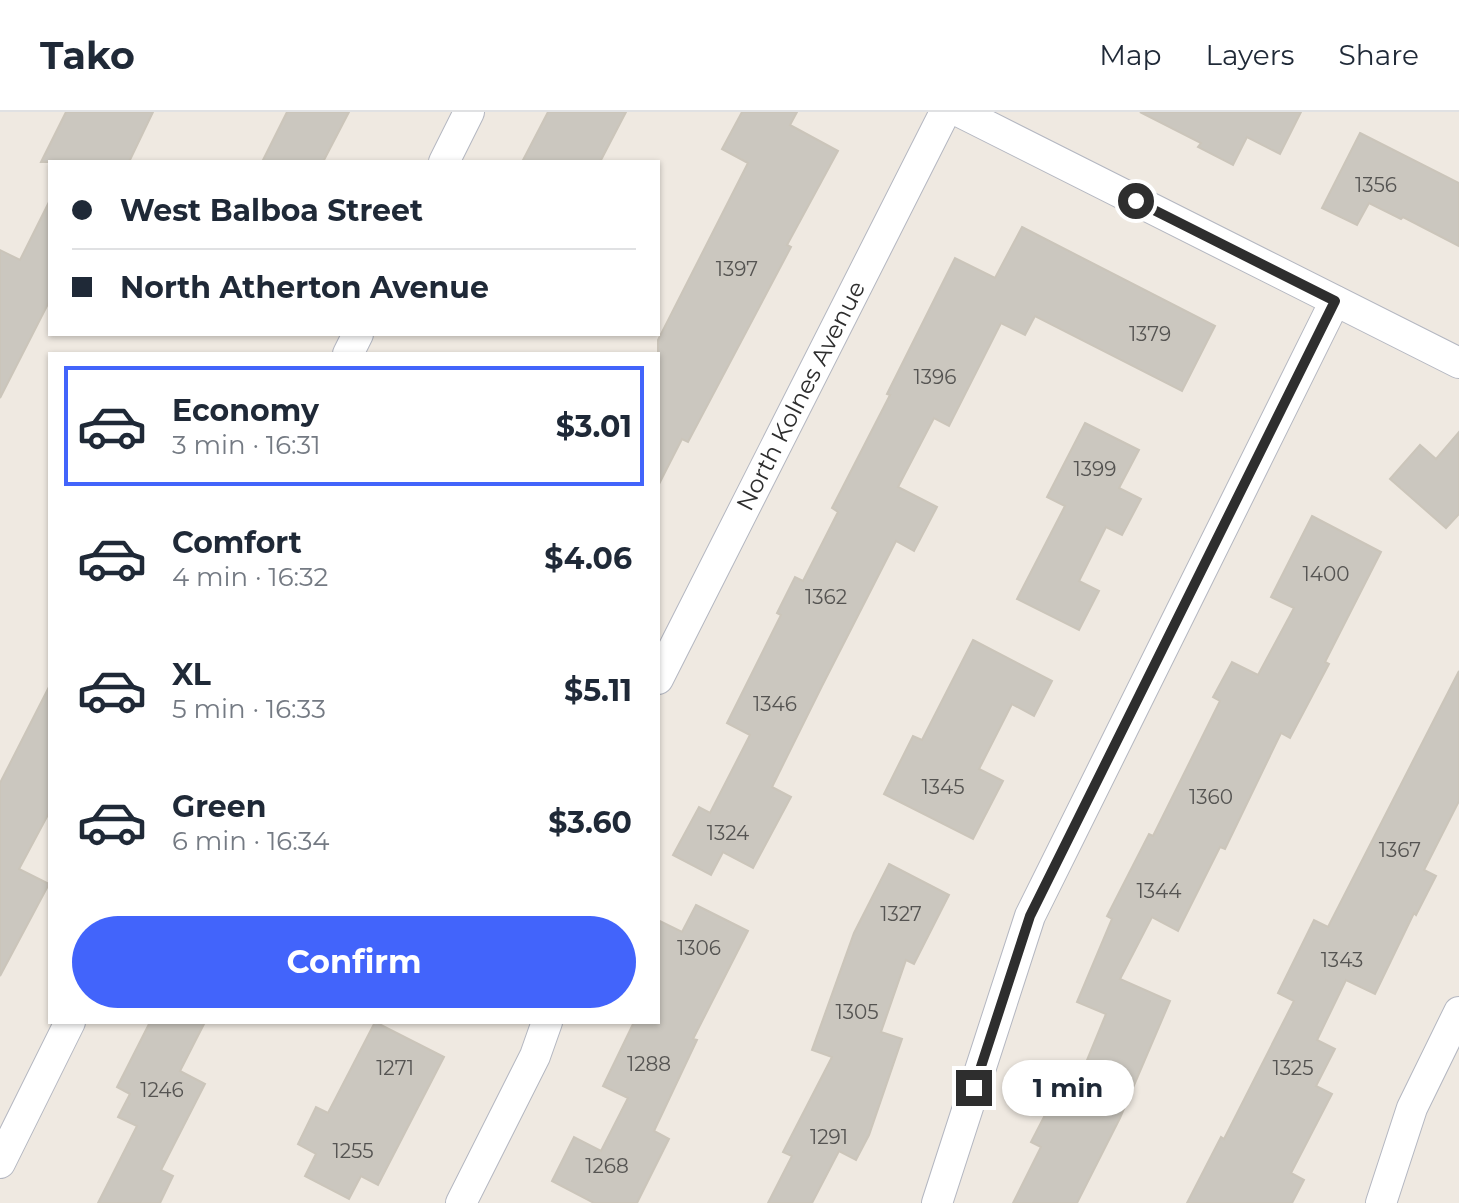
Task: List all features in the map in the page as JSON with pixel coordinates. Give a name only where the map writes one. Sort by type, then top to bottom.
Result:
[{"type":"street","points":[[445,160],[469,112]]},
{"type":"street","name":"North Kolnes Avenue","points":[[660,675],[945,112]]},
{"type":"street","points":[[960,112],[1459,363]]},
{"type":"street","points":[[937,1203],[1030,916],[1335,301]]},
{"type":"street","points":[[1381,1203],[1412,1108],[1459,1012]]},
{"type":"street","points":[[0,1163],[69,1024]]},
{"type":"street","points":[[461,1203],[535,1056],[546,1024]]},
{"type":"building","points":[[66,112],[153,112],[130,160],[41,162]]},
{"type":"building","points":[[287,112],[349,112],[324,160],[263,160]]},
{"type":"building","points":[[548,112],[626,112],[601,160],[523,160]]},
{"type":"building","points":[[742,112],[797,112],[790,125],[838,151],[688,442],[682,439],[660,482],[658,340],[748,163],[722,149]]},
{"type":"building","points":[[1140,112],[1301,112],[1280,154],[1247,137],[1233,165],[1198,147],[1201,143]]},
{"type":"building","points":[[1360,133],[1459,183],[1459,246],[1369,203],[1357,225],[1322,208]]},
{"type":"building","points":[[48,204],[48,304],[0,398],[0,250],[20,260]]},
{"type":"building","points":[[1022,227],[1215,326],[1182,391],[1035,316],[1025,335],[1001,323],[949,426],[934,418],[898,487],[937,507],[914,551],[896,541],[822,686],[772,787],[791,797],[753,868],[723,852],[711,875],[673,855],[699,807],[710,813],[750,735],[727,723],[781,615],[777,613],[795,577],[803,581],[838,512],[832,508],[955,258],[995,278]]},
{"type":"building","points":[[1085,423],[1139,450],[1119,488],[1141,499],[1122,535],[1106,527],[1079,581],[1099,591],[1079,630],[1017,599],[1065,506],[1047,497]]},
{"type":"building","points":[[1459,432],[1459,514],[1446,528],[1390,479],[1420,445],[1436,459]]},
{"type":"building","points":[[1312,516],[1381,552],[1325,662],[1329,664],[1290,738],[1281,733],[1225,849],[1220,847],[1178,931],[1152,917],[1120,979],[1170,1001],[1120,1118],[1077,1203],[1013,1203],[1041,1147],[1031,1142],[1063,1080],[1076,1087],[1106,1014],[1077,1002],[1112,919],[1107,916],[1149,834],[1153,836],[1220,701],[1213,697],[1232,662],[1258,675],[1294,608],[1271,597]]},
{"type":"building","points":[[973,640],[1052,681],[1034,716],[1012,704],[979,769],[1003,781],[973,839],[884,794],[913,736],[922,740]]},
{"type":"building","points":[[1459,671],[1459,801],[1424,870],[1436,876],[1416,915],[1414,913],[1375,994],[1346,980],[1317,1040],[1335,1049],[1316,1086],[1332,1094],[1291,1173],[1304,1180],[1292,1203],[1187,1203],[1221,1137],[1224,1139],[1294,1001],[1278,993],[1314,920],[1328,927]]},
{"type":"building","points":[[48,689],[48,815],[19,869],[48,886],[0,976],[0,783]]},
{"type":"building","points":[[889,864],[949,895],[914,964],[906,960],[881,1032],[902,1039],[869,1135],[856,1160],[839,1151],[812,1203],[768,1203],[792,1156],[783,1152],[832,1057],[812,1050],[854,933]]},
{"type":"building","points":[[696,905],[748,931],[693,1039],[697,1040],[654,1131],[669,1139],[637,1203],[594,1203],[552,1181],[574,1137],[601,1151],[628,1098],[603,1086],[633,1024],[660,1024],[660,921],[682,932]]},
{"type":"building","points":[[149,1024],[204,1024],[180,1071],[205,1084],[161,1170],[173,1176],[160,1203],[98,1203],[137,1126],[118,1117],[130,1094],[117,1087]]},
{"type":"building","points":[[374,1024],[444,1057],[378,1185],[361,1176],[349,1199],[305,1176],[316,1154],[298,1144],[316,1107],[328,1113]]},
{"type":"route","points":[[974,1088],[1030,916],[1335,301],[1136,201]]}]
